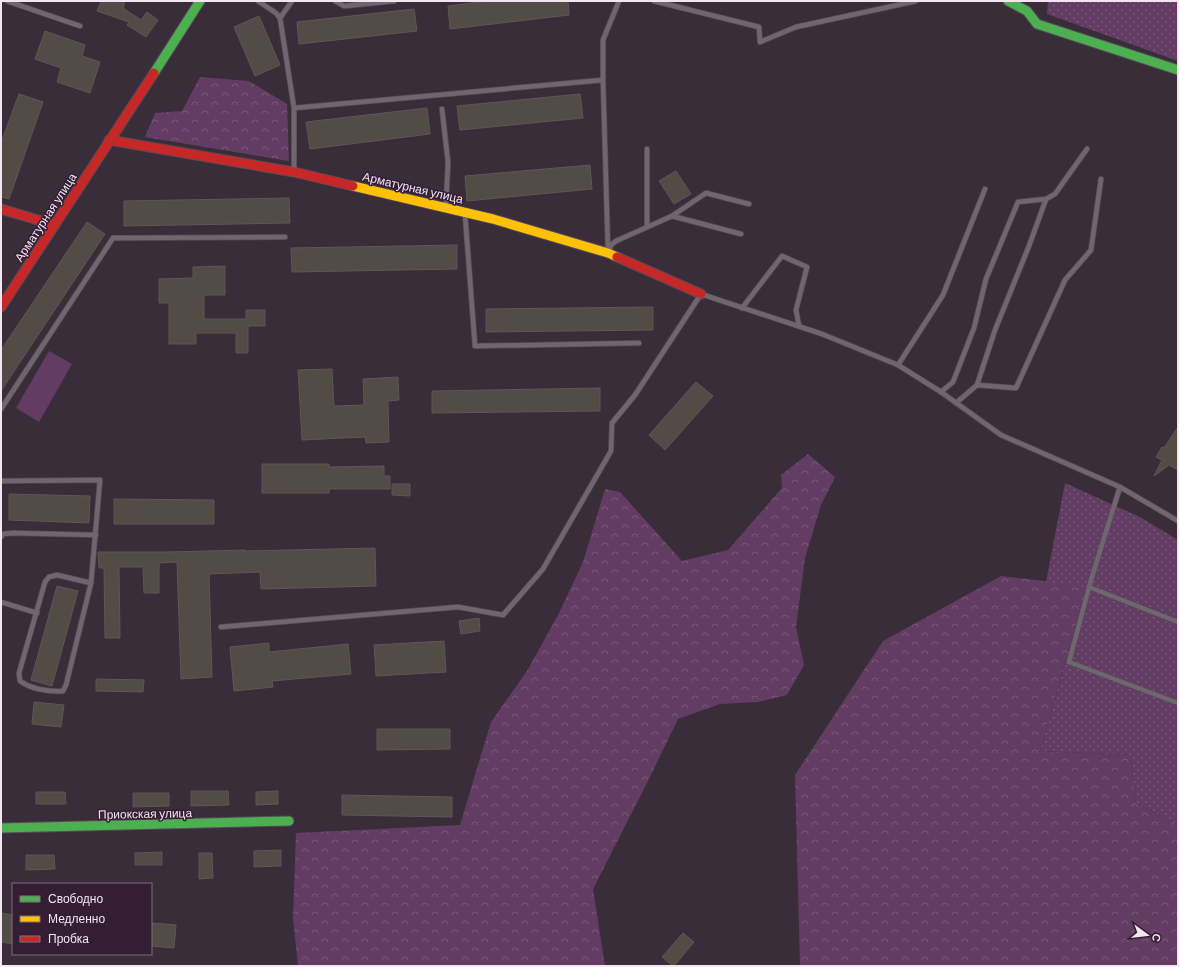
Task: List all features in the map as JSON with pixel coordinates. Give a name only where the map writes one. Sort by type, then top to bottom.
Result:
[{"type":"street","name":"Арматурная улица","points":[[3,301],[55,226],[200,1]]},
{"type":"street","points":[[1008,1],[1028,11],[1037,24],[1178,70]]},
{"type":"street","name":"Арматурная улица","points":[[109,140],[294,172],[465,212],[608,253],[701,294]]},
{"type":"street","points":[[1,209],[55,226]]},
{"type":"street","name":"Приокская улица","points":[[1,828],[289,821]]},
{"type":"lane","points":[[7,1],[80,26]]},
{"type":"lane","points":[[258,1],[276,13],[280,18],[294,108],[294,172]]},
{"type":"lane","points":[[280,18],[292,1]]},
{"type":"lane","points":[[335,1],[344,6],[394,1]]},
{"type":"lane","points":[[608,253],[603,40],[619,1]]},
{"type":"lane","points":[[654,1],[759,27],[760,42],[796,27],[916,1]]},
{"type":"lane","points":[[294,108],[603,80]]},
{"type":"lane","points":[[442,109],[448,162],[446,208]]},
{"type":"lane","points":[[647,149],[647,227]]},
{"type":"lane","points":[[941,392],[953,382],[974,328],[986,279],[1018,202],[1046,199],[1055,194],[1087,149]]},
{"type":"lane","points":[[977,385],[1016,388],[1065,280],[1091,250],[1101,179]]},
{"type":"lane","points":[[898,365],[943,295],[985,189]]},
{"type":"lane","points":[[608,253],[613,243],[672,216],[706,193],[749,204]]},
{"type":"lane","points":[[956,403],[977,385],[994,330],[1029,246],[1046,199]]},
{"type":"lane","points":[[465,212],[475,346],[638,343]]},
{"type":"lane","points":[[672,216],[741,234]]},
{"type":"lane","points":[[1,409],[113,238],[285,237]]},
{"type":"lane","points":[[742,308],[782,256],[807,267],[796,310],[799,326]]},
{"type":"lane","points":[[221,627],[458,607],[503,615],[543,569],[611,451],[612,423],[636,395],[701,294],[799,326],[898,365],[941,392],[1001,435],[1120,487],[1178,521]]},
{"type":"lane","points":[[1,481],[100,480],[91,583],[66,686],[63,691],[54,692],[26,685],[20,681],[19,673],[45,582],[49,577],[57,574],[91,583]]},
{"type":"lane","points":[[1120,487],[1089,588],[1069,662],[1178,703]]},
{"type":"lane","points":[[1,537],[4,534],[13,533],[96,535]]},
{"type":"lane","points":[[1089,588],[1178,622]]},
{"type":"lane","points":[[1,602],[36,613]]},
{"type":"green space","points":[[1048,1],[1178,1],[1178,61],[1047,14]]},
{"type":"green space","points":[[200,77],[249,81],[287,104],[289,161],[145,137],[155,113],[182,111]]},
{"type":"green space","points":[[49,351],[72,364],[39,422],[16,408]]},
{"type":"green space","points":[[808,454],[835,477],[821,505],[805,558],[796,627],[804,665],[787,695],[758,702],[720,704],[678,719],[593,889],[605,966],[298,966],[293,918],[296,833],[460,825],[491,722],[527,671],[558,615],[583,562],[605,489],[620,492],[682,561],[728,550],[782,488],[781,475]]},
{"type":"green space","points":[[1065,483],[1140,517],[1178,540],[1178,824],[1136,803],[1130,755],[1040,751],[1087,587],[1046,582]]},
{"type":"green space","points":[[1001,576],[1087,586],[1040,751],[1130,755],[1136,803],[1178,824],[1178,966],[800,966],[795,775],[883,641]]},
{"type":"building","points":[[101,1],[125,1],[123,8],[141,20],[147,12],[158,20],[146,37],[127,25],[129,22],[97,11]]},
{"type":"building","points":[[488,1],[568,1],[569,15],[450,29],[448,6]]},
{"type":"building","points":[[414,9],[417,31],[299,44],[297,22]]},
{"type":"building","points":[[259,16],[280,65],[255,76],[234,27]]},
{"type":"building","points":[[45,31],[85,45],[82,56],[100,62],[90,93],[57,82],[61,68],[35,59]]},
{"type":"building","points":[[19,94],[43,102],[9,199],[1,197],[1,143]]},
{"type":"building","points":[[580,94],[583,118],[460,130],[457,106]]},
{"type":"building","points":[[427,108],[430,134],[310,149],[306,122]]},
{"type":"building","points":[[590,165],[592,189],[467,201],[465,176]]},
{"type":"building","points":[[676,171],[691,194],[674,204],[659,181]]},
{"type":"building","points":[[289,198],[290,223],[124,226],[124,201]]},
{"type":"building","points":[[87,222],[105,234],[1,391],[1,350]]},
{"type":"building","points":[[457,245],[457,269],[292,272],[291,248]]},
{"type":"building","points":[[225,266],[225,295],[204,295],[204,319],[246,319],[246,310],[265,310],[265,326],[248,326],[248,353],[236,353],[236,333],[196,333],[196,344],[169,344],[169,303],[159,303],[159,279],[193,278],[193,267]]},
{"type":"building","points":[[653,307],[653,330],[486,332],[486,309]]},
{"type":"building","points":[[332,369],[334,406],[364,405],[363,379],[398,377],[399,400],[388,401],[389,442],[366,443],[365,437],[302,440],[298,370]]},
{"type":"building","points":[[696,382],[713,396],[665,450],[649,435]]},
{"type":"building","points":[[600,388],[600,411],[432,413],[432,391]]},
{"type":"building","points":[[1178,427],[1178,470],[1169,465],[1154,476],[1162,460],[1156,457]]},
{"type":"building","points":[[262,464],[329,464],[329,467],[384,466],[384,476],[390,476],[390,489],[329,489],[329,493],[262,493]]},
{"type":"building","points":[[392,484],[410,484],[410,496],[392,495]]},
{"type":"building","points":[[9,494],[90,496],[89,523],[9,520]]},
{"type":"building","points":[[114,499],[214,500],[214,524],[114,524]]},
{"type":"building","points":[[375,548],[376,586],[261,589],[260,572],[209,574],[212,677],[181,679],[177,562],[159,563],[159,593],[144,593],[143,567],[119,567],[120,638],[105,638],[104,568],[99,568],[98,552]]},
{"type":"building","points":[[57,586],[78,591],[52,686],[31,680]]},
{"type":"building","points":[[479,618],[480,631],[461,634],[459,621]]},
{"type":"building","points":[[444,641],[446,672],[376,676],[374,645]]},
{"type":"building","points":[[269,643],[269,652],[348,644],[351,674],[272,681],[273,687],[234,691],[230,647]]},
{"type":"building","points":[[96,679],[144,680],[143,692],[96,691]]},
{"type":"building","points":[[34,702],[64,705],[61,727],[32,724]]},
{"type":"building","points":[[377,729],[450,729],[450,749],[377,750]]},
{"type":"building","points":[[191,791],[228,791],[229,805],[191,806]]},
{"type":"building","points":[[278,791],[278,804],[256,805],[256,792]]},
{"type":"building","points":[[36,792],[65,792],[66,804],[36,804]]},
{"type":"building","points":[[133,793],[169,793],[169,806],[133,807]]},
{"type":"building","points":[[342,795],[452,797],[452,817],[342,815]]},
{"type":"building","points":[[281,850],[281,866],[254,867],[254,851]]},
{"type":"building","points":[[162,852],[162,865],[135,865],[135,853]]},
{"type":"building","points":[[199,853],[212,853],[213,878],[199,879]]},
{"type":"building","points":[[26,855],[54,855],[55,869],[26,870]]},
{"type":"building","points":[[1,913],[12,915],[12,944],[1,942]]},
{"type":"building","points":[[152,923],[176,925],[174,948],[152,946]]},
{"type":"building","points":[[683,933],[694,942],[673,966],[662,957]]},
{"type":"traffic: fast","points":[[154,73],[200,1]]},
{"type":"traffic: fast","points":[[1008,1],[1027,11],[1037,24],[1178,70]]},
{"type":"traffic: fast","points":[[1,828],[289,821]]},
{"type":"traffic: slow","points":[[353,186],[493,219],[617,257]]},
{"type":"traffic: jam","points":[[1,307],[154,73]]},
{"type":"traffic: jam","points":[[109,140],[294,172],[353,186]]},
{"type":"traffic: jam","points":[[1,209],[55,225]]},
{"type":"traffic: jam","points":[[617,257],[701,294]]}]
